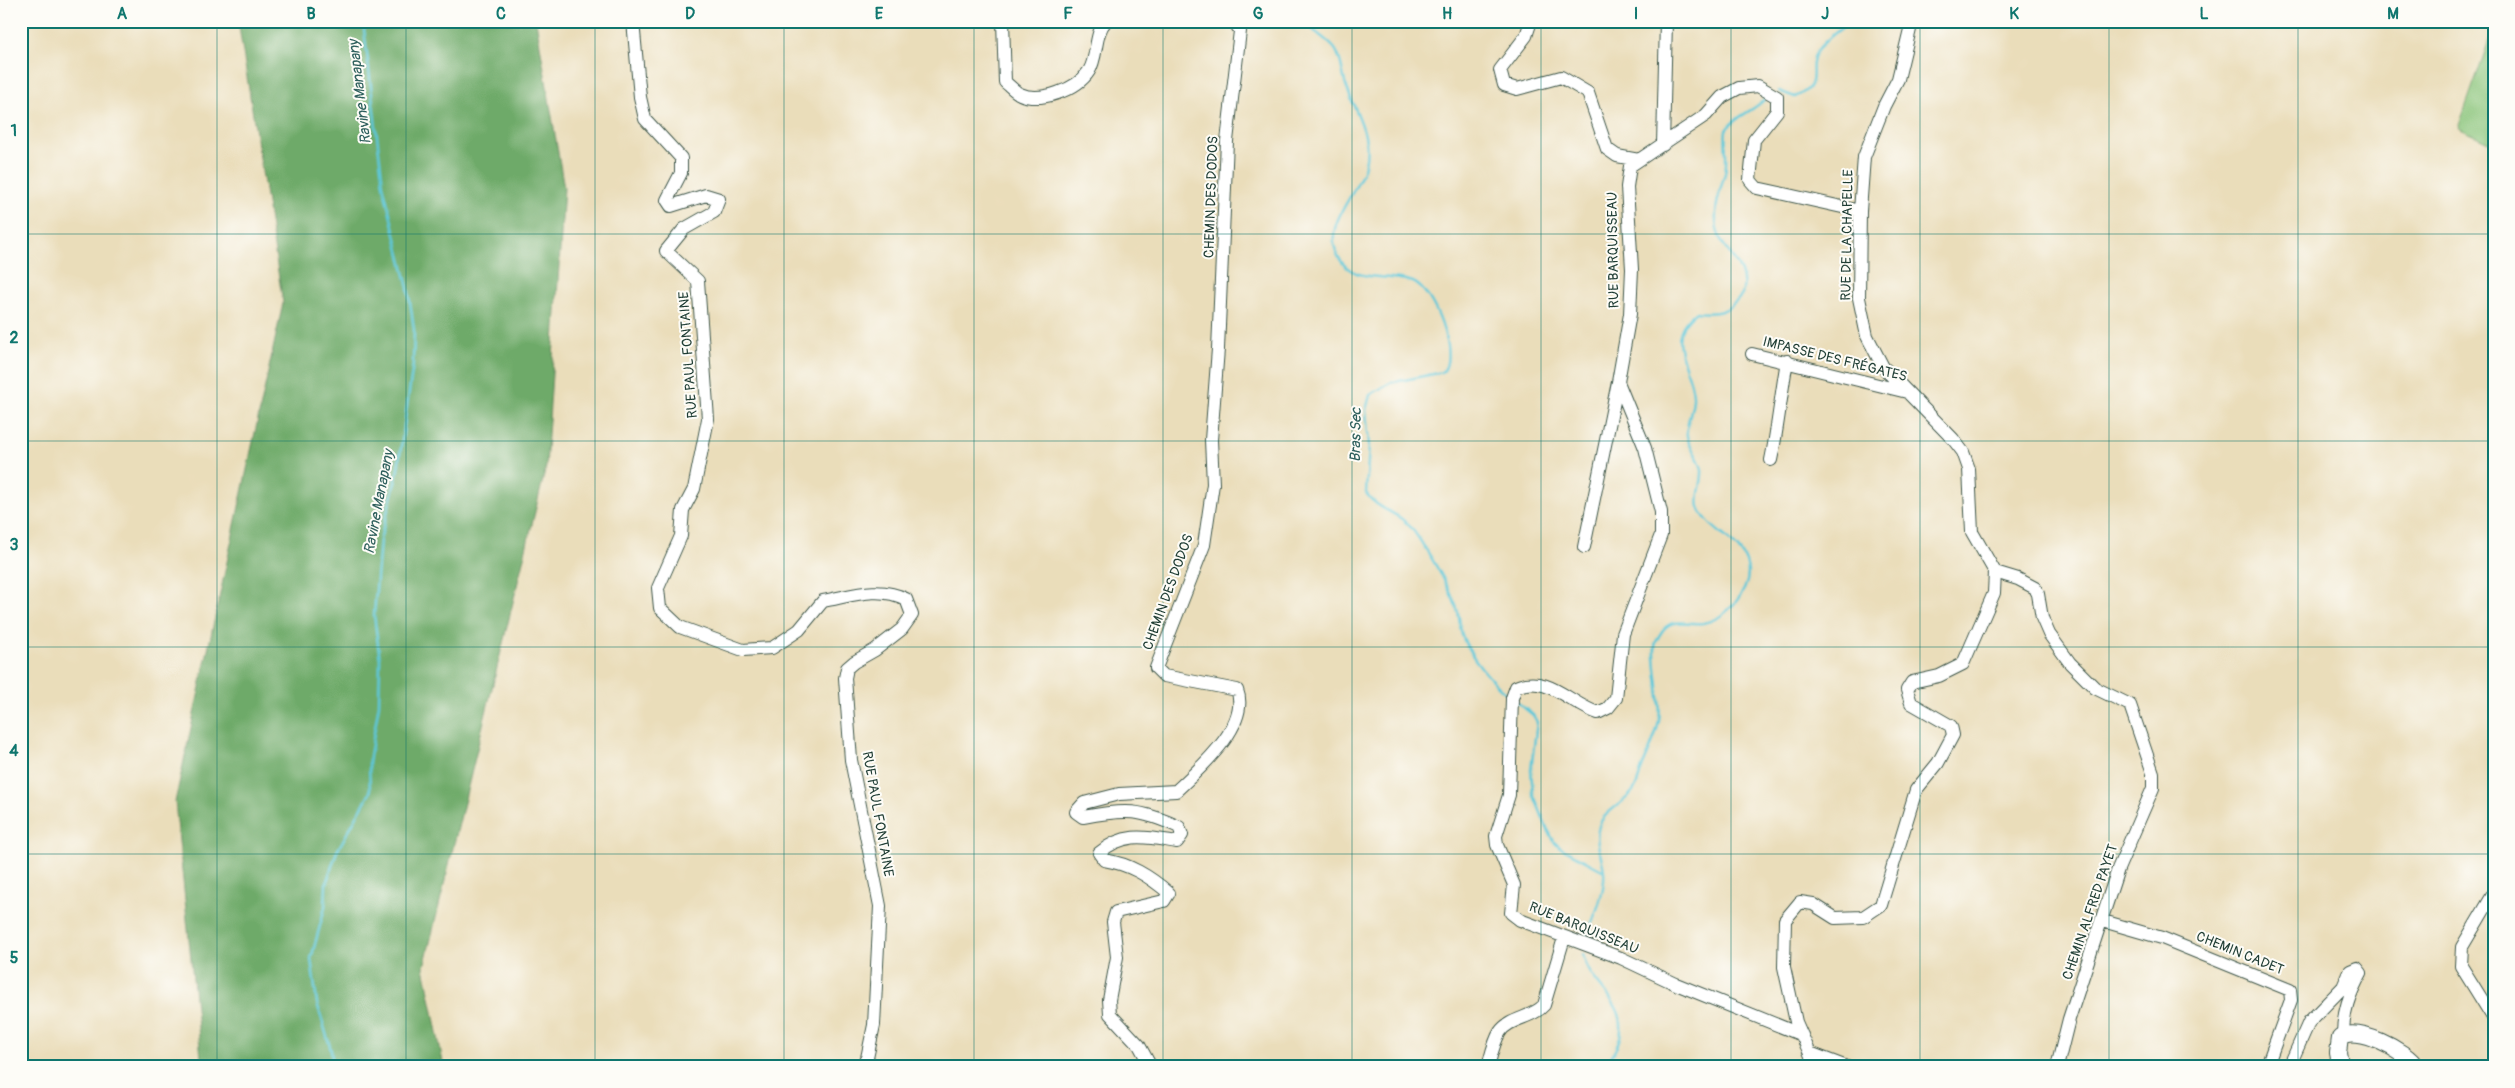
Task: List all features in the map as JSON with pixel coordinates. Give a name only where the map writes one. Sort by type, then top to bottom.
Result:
[{"type":"main road","points":[[2342,1067],[2338,1044],[2343,1036],[2354,1034],[2389,1046],[2409,1057],[2416,1067]]},
{"type":"street","name":"RUE PAUL FONTAINE","points":[[633,21],[640,97],[644,119],[681,158],[681,173],[667,200],[671,206],[706,195],[719,199],[714,212],[684,229],[666,252],[698,281],[708,419],[694,489],[682,510],[681,536],[658,588],[660,608],[680,627],[743,650],[772,648],[798,630],[823,601],[877,591],[897,594],[906,599],[912,615],[902,629],[875,650],[847,668],[845,678],[851,760],[880,906],[874,1025],[866,1058],[861,1067]]},
{"type":"street","points":[[1003,21],[1006,82],[1019,94],[1037,98],[1059,93],[1088,72],[1096,54],[1101,26],[1106,21]]},
{"type":"street","name":"CHEMIN DES DODOS","points":[[1151,1067],[1140,1045],[1110,1014],[1109,1000],[1116,957],[1113,922],[1116,912],[1164,901],[1169,892],[1148,875],[1120,863],[1104,860],[1099,854],[1110,844],[1124,838],[1145,836],[1177,842],[1182,835],[1179,828],[1155,816],[1120,810],[1084,817],[1076,812],[1084,803],[1120,794],[1176,791],[1205,763],[1232,729],[1241,700],[1237,690],[1164,676],[1156,668],[1204,545],[1213,484],[1211,440],[1218,348],[1227,141],[1240,31],[1234,21]]},
{"type":"street","points":[[1531,21],[1526,36],[1500,70],[1504,85],[1517,89],[1561,78],[1588,93],[1607,149],[1617,156],[1639,160]]},
{"type":"street","points":[[1663,145],[1666,21]]},
{"type":"street","name":"RUE DE LA CHAPELLE","points":[[1912,21],[1898,79],[1884,106],[1864,157],[1860,211],[1860,298],[1867,336],[1883,367],[1911,394],[1963,452],[1969,469],[1972,532],[1995,572]]},
{"type":"street","name":"RUE BARQUISSEAU","points":[[1802,1035],[1676,984],[1621,958],[1520,920],[1511,913],[1514,885],[1497,846],[1496,836],[1509,795],[1512,698],[1516,687],[1527,682],[1542,684],[1587,710],[1598,713],[1608,708],[1616,698],[1623,634],[1660,535],[1661,512],[1645,448],[1618,382],[1630,314],[1632,269],[1627,187],[1630,166],[1706,115],[1722,97],[1739,88],[1758,86],[1777,97],[1777,111],[1754,140],[1750,180],[1756,188],[1860,211]]},
{"type":"street","name":"IMPASSE DES FRÉGATES","points":[[1752,354],[1787,361],[1846,378],[1901,389],[1911,394]]},
{"type":"street","points":[[1771,460],[1781,412],[1787,361]]},
{"type":"street","points":[[1584,547],[1618,382]]},
{"type":"street","points":[[1816,1067],[1796,1022],[1784,967],[1785,920],[1800,902],[1813,904],[1835,918],[1863,917],[1881,905],[1916,790],[1938,763],[1953,735],[1951,726],[1911,703],[1907,690],[1912,682],[1939,676],[1963,664],[1994,593],[1995,572]]},
{"type":"street","name":"CHEMIN ALFRED PAYET","points":[[1995,572],[2018,579],[2035,588],[2038,594],[2042,618],[2049,634],[2070,663],[2095,688],[2130,705],[2153,773],[2153,788],[2118,869],[2069,1019],[2057,1067]]},
{"type":"street","points":[[2494,893],[2462,947],[2461,966],[2494,1019]]},
{"type":"street","name":"CHEMIN CADET","points":[[2102,921],[2162,938],[2290,990],[2291,1000],[2268,1063],[2269,1067]]},
{"type":"street","points":[[1488,1067],[1500,1032],[1505,1026],[1538,1012],[1544,1005],[1564,938]]},
{"type":"street","points":[[2289,1067],[2309,1022],[2342,987],[2350,971],[2357,968],[2361,974],[2348,998],[2343,1018],[2343,1036]]},
{"type":"street","points":[[1810,1053],[1847,1067]]},
{"type":"green space","points":[[238,21],[536,21],[564,188],[546,467],[424,967],[444,1067],[202,1067],[175,802],[283,303]]},
{"type":"green space","points":[[2494,26],[2494,144],[2458,128]]},
{"type":"waterway","name":"Ravine Manapany","points":[[333,1067],[331,1050],[317,1003],[311,959],[325,907],[326,884],[337,851],[370,793],[369,762],[379,704],[380,660],[374,615],[380,540],[397,475],[413,364],[414,330],[408,288],[383,185],[363,21]]},
{"type":"waterway","name":"Bras Sec","points":[[1304,21],[1335,49],[1341,62],[1346,85],[1362,124],[1366,143],[1365,165],[1356,187],[1337,220],[1334,232],[1334,244],[1338,256],[1345,265],[1362,275],[1404,279],[1413,282],[1421,288],[1429,297],[1442,324],[1448,352],[1447,363],[1443,372],[1390,383],[1370,395],[1366,410],[1369,445],[1366,493],[1377,504],[1402,519],[1413,530],[1437,567],[1452,596],[1465,643],[1475,660],[1488,676],[1508,695]]},
{"type":"waterway","points":[[1779,91],[1795,97],[1804,92],[1812,82],[1813,64],[1817,51],[1850,21]]},
{"type":"waterway","points":[[1585,940],[1603,888],[1604,871],[1597,838],[1599,826],[1606,815],[1627,798],[1635,788],[1658,727],[1660,702],[1655,657],[1656,642],[1661,633],[1670,624],[1703,623],[1719,617],[1733,605],[1747,581],[1748,573],[1742,553],[1710,524],[1699,507],[1698,498],[1702,470],[1687,436],[1693,395],[1679,342],[1680,332],[1686,322],[1696,312],[1710,313],[1722,311],[1732,306],[1742,295],[1742,275],[1739,267],[1720,238],[1716,222],[1718,201],[1726,168],[1726,130],[1735,120],[1767,97]]},
{"type":"waterway","name":"Bras Sec","points":[[1517,702],[1533,715],[1537,722],[1531,770],[1533,793],[1547,828],[1555,843],[1561,848],[1604,871]]},
{"type":"waterway","points":[[1583,955],[1593,977],[1619,1013],[1621,1024],[1617,1046],[1611,1057],[1601,1067]]}]
